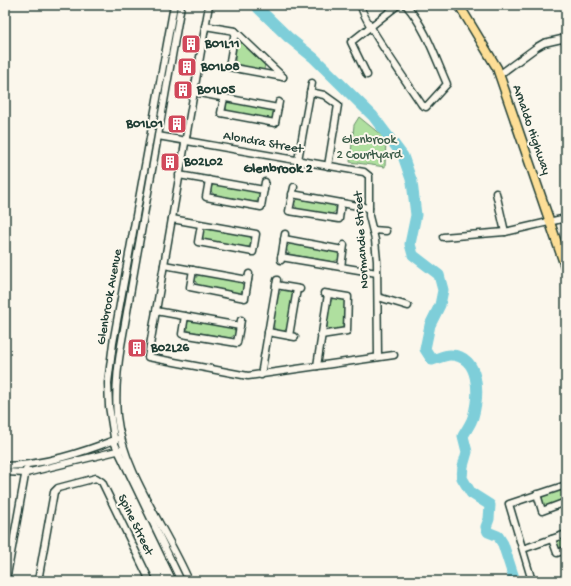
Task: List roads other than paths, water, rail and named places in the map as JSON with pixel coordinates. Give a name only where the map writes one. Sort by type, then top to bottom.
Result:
[{"type":"main road","name":"Arnaldo Highway","points":[[459,5],[498,71],[566,270]]},
{"type":"street","name":"Glenbrook Avenue","points":[[174,5],[108,375],[109,406],[117,451],[181,581]]},
{"type":"street","name":"Glenbrook Avenue","points":[[181,5],[117,375],[116,398],[124,449],[189,581]]},
{"type":"street","points":[[209,5],[148,357],[248,376],[394,355]]},
{"type":"street","points":[[361,5],[362,11],[371,26],[422,105],[428,106],[447,84],[426,35],[414,14],[406,5]]},
{"type":"street","points":[[367,75],[351,42],[398,5]]},
{"type":"street","points":[[205,26],[235,31],[283,77],[229,67],[235,31]]},
{"type":"street","points":[[498,71],[544,43],[566,38]]},
{"type":"street","points":[[298,160],[312,83]]},
{"type":"street","points":[[194,92],[224,98],[278,105],[275,123],[221,113],[224,98]]},
{"type":"street","points":[[310,92],[324,95],[338,105],[328,166]]},
{"type":"street","name":"Alondra Street","points":[[158,136],[364,172]]},
{"type":"street","name":"Normandie Street","points":[[364,172],[369,176],[369,208],[377,250],[378,357]]},
{"type":"street","points":[[179,175],[264,190]]},
{"type":"street","points":[[209,180],[206,197],[261,207],[265,182]]},
{"type":"street","points":[[294,187],[290,211],[339,219],[341,203]]},
{"type":"street","points":[[496,193],[505,232]]},
{"type":"street","points":[[292,194],[369,208]]},
{"type":"street","points":[[443,237],[505,232],[566,218]]},
{"type":"street","points":[[172,219],[256,234],[253,252],[198,242],[201,225]]},
{"type":"street","points":[[373,230],[386,232]]},
{"type":"street","points":[[341,267],[344,248],[285,237],[281,259],[378,273]]},
{"type":"street","points":[[164,265],[249,277],[245,298],[190,287],[193,270]]},
{"type":"street","points":[[261,375],[268,332],[277,282],[299,289],[292,336],[268,332]]},
{"type":"street","points":[[317,366],[326,294],[348,298],[347,331],[322,335]]},
{"type":"street","points":[[378,297],[408,306]]},
{"type":"street","points":[[156,310],[185,316],[240,323],[237,343],[182,334],[185,316]]},
{"type":"street","points":[[5,466],[26,465],[75,454],[99,447],[121,437]]},
{"type":"street","points":[[5,472],[26,473],[124,449]]},
{"type":"street","points":[[6,581],[26,473],[26,465]]},
{"type":"street","name":"Spine Street","points":[[38,580],[54,492],[58,488],[92,478],[99,479],[102,482],[150,581]]},
{"type":"street","points":[[532,581],[509,504],[566,485]]},
{"type":"street","points":[[537,494],[542,511],[566,502]]},
{"type":"street","points":[[523,549],[566,534]]},
{"type":"street","points":[[552,539],[556,553],[566,550]]},
{"type":"street","points":[[38,580],[47,581]]},
{"type":"waterway","points":[[258,5],[258,8],[288,37],[314,58],[373,116],[403,156],[412,182],[416,215],[410,244],[413,255],[439,275],[443,290],[440,305],[430,325],[425,349],[432,360],[448,355],[460,357],[468,362],[472,369],[477,388],[472,420],[463,436],[467,452],[463,466],[462,478],[471,493],[490,505],[489,519],[486,527],[488,532],[498,536],[503,544],[515,581]]},
{"type":"place","name":"B01L11","points":[[191,44]]},
{"type":"place","name":"B01L08","points":[[187,67]]},
{"type":"place","name":"B01L05","points":[[183,90]]},
{"type":"place","name":"B01L01","points":[[177,124]]},
{"type":"place","name":"B02L02","points":[[170,162]]},
{"type":"place","name":"B02L26","points":[[137,348]]},
{"type":"district","name":"Glenbrook 2","points":[[278,169]]},
{"type":"park label","name":"Glenbrook 2 Courtyard","points":[[369,148]]}]
